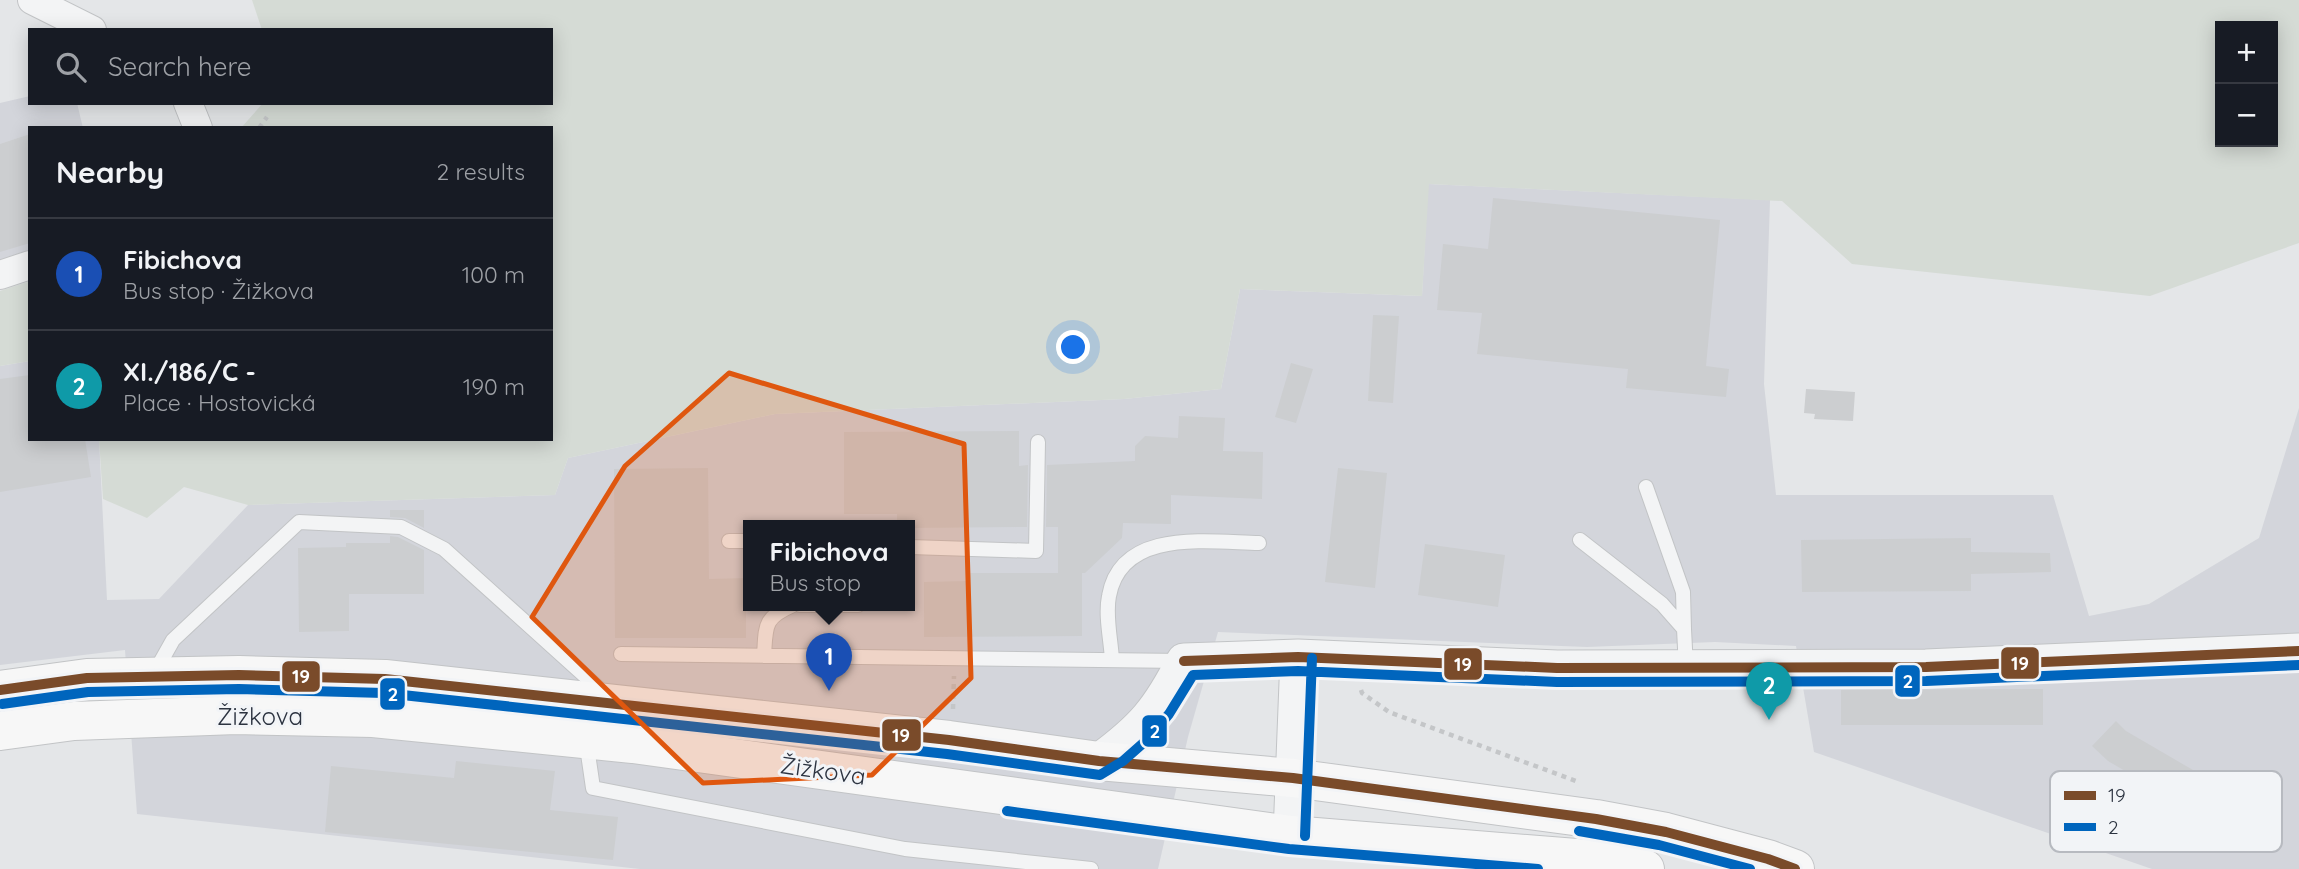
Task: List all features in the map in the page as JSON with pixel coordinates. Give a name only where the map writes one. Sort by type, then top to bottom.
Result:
[{"type":"main road","name":"Žižkova","points":[[0,690],[87,678],[239,675],[385,678],[948,740],[1099,761],[1293,778],[1596,819],[1666,832],[1768,859],[1795,869]]},
{"type":"main road","name":"Žižkova","points":[[0,731],[74,721],[250,716],[373,718],[586,739],[1291,835],[1601,860],[1644,869]]},
{"type":"street","points":[[32,0],[88,28]]},
{"type":"street","points":[[189,105],[197,126]]},
{"type":"street","points":[[0,275],[28,266]]},
{"type":"street","points":[[1099,761],[1130,739],[1156,710],[1184,661],[1298,657],[1557,668],[1926,667],[2299,652]]},
{"type":"street","points":[[1291,835],[1298,657]]},
{"type":"lane","points":[[915,547],[1036,551],[1038,442]]},
{"type":"lane","points":[[1646,487],[1683,592],[1686,668]]},
{"type":"lane","points":[[152,677],[173,640],[299,522],[401,527],[444,549],[615,703]]},
{"type":"lane","points":[[1580,540],[1662,604],[1684,629]]},
{"type":"lane","points":[[729,541],[743,541]]},
{"type":"lane","points":[[1112,660],[1108,598],[1115,574],[1127,560],[1174,541],[1259,543]]},
{"type":"lane","points":[[764,656],[767,624],[778,611]]},
{"type":"lane","points":[[621,654],[1184,661]]},
{"type":"lane","points":[[586,739],[593,788],[905,849],[1091,869]]},
{"type":"path","points":[[260,126],[267,117]]},
{"type":"path","points":[[953,710],[954,674]]},
{"type":"path","points":[[1360,685],[1362,694],[1389,712],[1586,784]]},
{"type":"highlighted area","points":[[729,373],[964,444],[971,678],[872,775],[703,783],[532,617],[625,466]]},
{"type":"shaded area","points":[[252,0],[2299,0],[2299,243],[2150,296],[1852,264],[1782,201],[1429,184],[1422,296],[1240,289],[1221,389],[1124,399],[775,414],[568,458],[555,495],[248,505],[184,487],[147,518],[103,499],[99,441],[553,441],[553,126],[243,126],[261,105],[553,105],[553,28],[261,28]]},
{"type":"shaded area","points":[[28,96],[28,105],[77,105],[83,126],[28,126],[28,253],[0,262],[0,103]]},
{"type":"shaded area","points":[[1428,184],[1770,200],[1764,384],[1776,495],[2053,495],[2089,616],[2149,604],[2259,538],[2299,408],[2299,869],[2152,869],[2103,852],[2282,852],[2282,771],[2050,771],[2050,834],[1814,752],[1796,646],[1715,642],[1587,647],[1218,632],[1188,737],[1158,869],[640,869],[137,814],[125,650],[0,665],[0,366],[28,361],[28,441],[99,441],[107,600],[159,599],[248,505],[555,495],[568,458],[775,414],[1124,399],[1221,389],[1240,289],[1422,296]]},
{"type":"shaded area","points":[[28,282],[28,361],[0,366],[0,291]]},
{"type":"building","points":[[28,135],[28,244],[0,252],[0,144]]},
{"type":"building","points":[[1493,198],[1720,220],[1706,366],[1729,369],[1726,397],[1626,388],[1628,369],[1477,354],[1482,313],[1437,310],[1443,244],[1488,249]]},
{"type":"building","points":[[1373,315],[1399,316],[1393,403],[1368,401]]},
{"type":"building","points":[[1291,363],[1313,369],[1296,423],[1275,417]]},
{"type":"building","points":[[28,375],[28,441],[85,441],[91,477],[0,492],[0,379]]},
{"type":"building","points":[[1806,389],[1855,392],[1853,421],[1814,419],[1815,414],[1804,413]]},
{"type":"building","points":[[1179,416],[1225,418],[1223,451],[1263,452],[1262,499],[1171,495],[1171,524],[1123,523],[1122,538],[1082,573],[1082,636],[924,637],[924,582],[967,581],[966,573],[1058,573],[1058,527],[1046,527],[1047,465],[1135,461],[1135,446],[1145,436],[1178,438]]},
{"type":"building","points":[[1019,431],[1019,466],[1028,465],[1027,527],[915,528],[915,520],[897,520],[897,514],[844,514],[844,432]]},
{"type":"building","points":[[708,468],[709,579],[743,578],[746,638],[615,638],[614,469]]},
{"type":"building","points":[[1338,468],[1387,473],[1375,588],[1325,582]]},
{"type":"building","points":[[390,510],[424,510],[424,528],[405,518],[390,517]]},
{"type":"building","points":[[390,536],[398,537],[424,550],[424,594],[349,594],[349,631],[299,632],[298,548],[346,547],[346,543],[390,543]]},
{"type":"building","points":[[1971,538],[1971,552],[2050,553],[2051,572],[1971,574],[1971,591],[1802,592],[1801,540]]},
{"type":"building","points":[[1425,544],[1505,555],[1498,607],[1418,595]]},
{"type":"building","points":[[2043,689],[2043,725],[1841,725],[1841,690]]},
{"type":"building","points":[[2116,721],[2126,731],[2195,771],[2125,771],[2108,761],[2092,746]]},
{"type":"building","points":[[456,761],[555,771],[550,810],[618,817],[613,860],[325,832],[331,766],[454,778]]},
{"type":"transit line","name":"19","points":[[1184,661],[1298,657],[1557,668],[1926,667],[2299,651]]},
{"type":"transit line","name":"2","points":[[1305,836],[1312,658]]},
{"type":"transit line","name":"2","points":[[2,704],[88,692],[239,689],[384,693],[947,754],[1100,775],[1123,761],[1149,738],[1169,714],[1193,675],[1298,671],[1557,682],[1926,681],[2299,665]]},
{"type":"transit line","name":"19","points":[[0,690],[87,678],[239,675],[385,679],[949,740],[1099,761],[1293,778],[1596,819],[1666,832],[1768,859],[1795,869]]},
{"type":"transit line","name":"2","points":[[1007,811],[1289,849],[1538,869]]},
{"type":"transit line","name":"2","points":[[1579,831],[1659,845],[1750,869]]},
{"type":"place","name":"Fibichova","points":[[829,691]]},
{"type":"place","name":"XI./186/C -","points":[[1769,720]]}]
